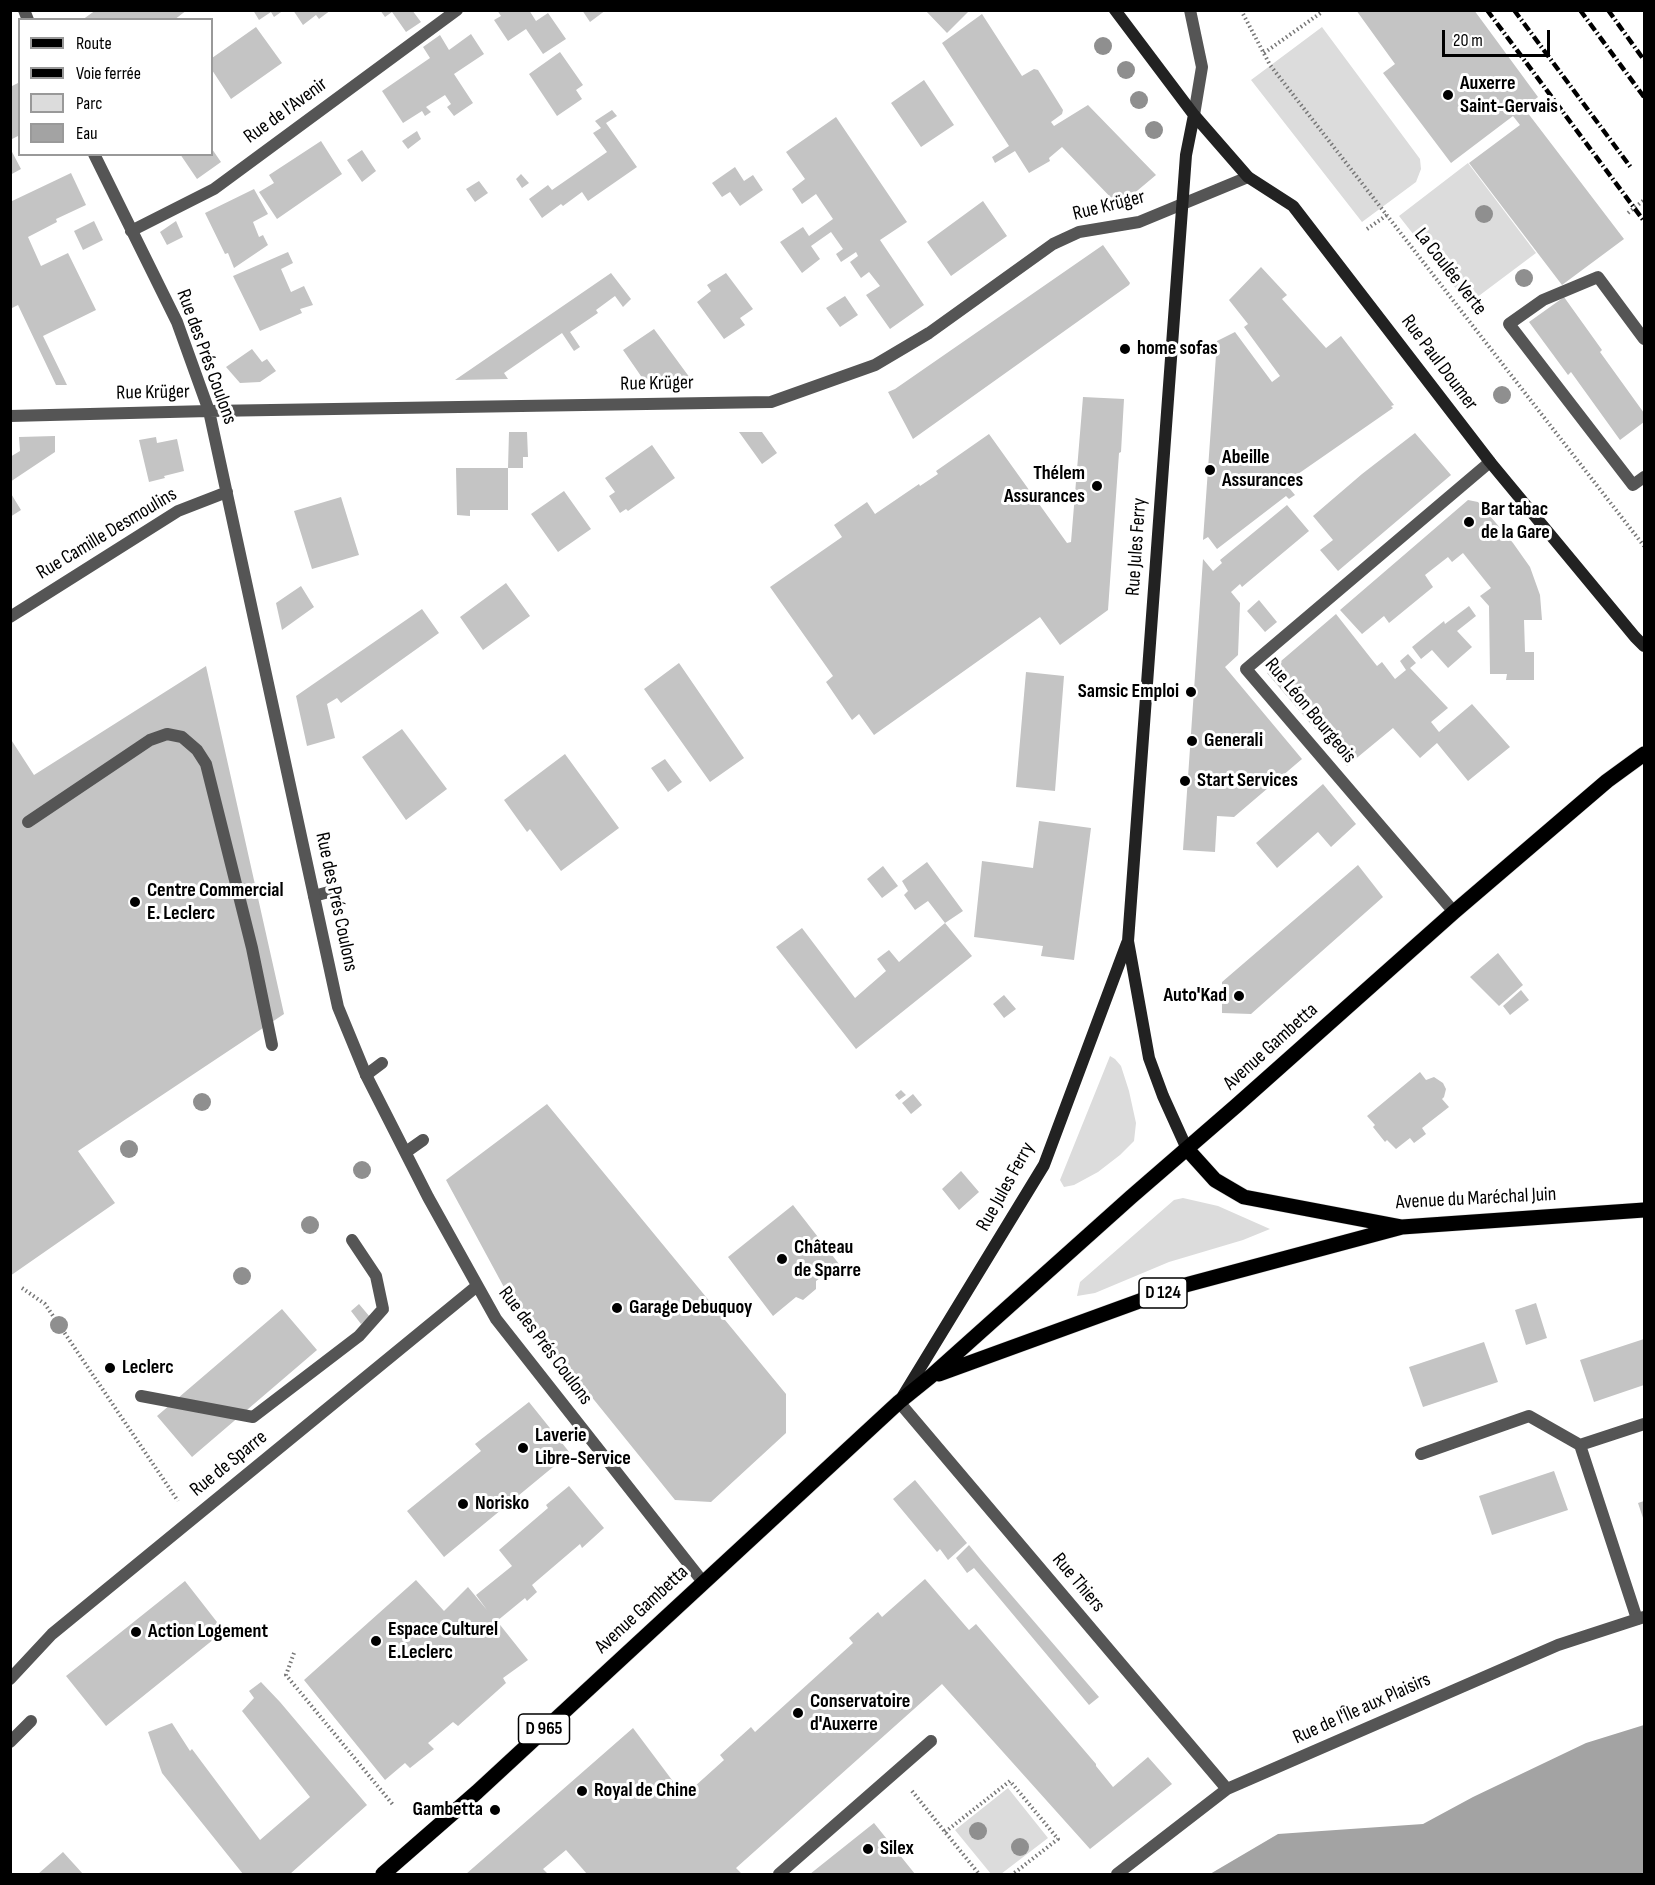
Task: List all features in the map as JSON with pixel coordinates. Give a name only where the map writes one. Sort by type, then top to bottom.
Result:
[{"type":"main road","name":"Rue Paul Doumer","points":[[1115,10],[1194,115],[1248,177],[1293,206],[1490,462],[1644,646]]},
{"type":"main road","name":"Rue Jules Ferry","points":[[1187,1149],[1149,1058],[1128,941],[1182,204],[1186,155],[1194,115]]},
{"type":"main road","name":"Avenue Gambetta","points":[[383,1875],[477,1792],[899,1402],[1455,912],[1607,781],[1644,754]]},
{"type":"main road","name":"Rue Jules Ferry","points":[[899,1402],[1044,1165],[1128,941]]},
{"type":"main road","name":"Avenue du Maréchal Juin","points":[[1187,1149],[1215,1180],[1244,1197],[1402,1227],[1644,1210]]},
{"type":"main road","name":"Avenue Gambetta","points":[[930,1377],[1178,1287],[1402,1227]]},
{"type":"street","name":"Rue de l'Avenir","points":[[131,231],[214,189],[457,10]]},
{"type":"street","points":[[1190,10],[1202,67],[1194,115]]},
{"type":"street","name":"Rue des Prés Coulons","points":[[95,156],[177,322],[209,411],[338,1007],[366,1075],[496,1319],[703,1582]]},
{"type":"street","name":"Rue Krüger","points":[[10,416],[771,402],[875,365],[929,333],[1053,244],[1079,232],[1139,222],[1248,177]]},
{"type":"street","points":[[1644,339],[1598,277],[1543,300],[1509,324],[1633,485],[1644,477]]},
{"type":"street","name":"Rue Léon Bourgeois","points":[[1455,912],[1246,669],[1490,462]]},
{"type":"street","name":"Rue Camille Desmoulins","points":[[10,616],[178,511],[227,492]]},
{"type":"street","points":[[28,822],[150,740],[167,734],[182,737],[196,750],[206,764],[252,948],[272,1045]]},
{"type":"street","points":[[314,896],[336,890]]},
{"type":"street","points":[[366,1075],[382,1063]]},
{"type":"street","points":[[406,1152],[423,1140]]},
{"type":"street","points":[[141,1396],[253,1417],[359,1336],[383,1309],[376,1276],[352,1240]]},
{"type":"street","name":"Rue de Sparre","points":[[10,1679],[52,1634],[477,1286]]},
{"type":"street","name":"Rue Thiers","points":[[899,1402],[1227,1789]]},
{"type":"street","points":[[1421,1454],[1529,1416],[1580,1445],[1641,1618]]},
{"type":"street","points":[[1580,1445],[1644,1424]]},
{"type":"street","name":"Rue de l'Île aux Plaisirs","points":[[1117,1875],[1227,1789],[1558,1645],[1641,1618]]},
{"type":"street","points":[[10,1742],[31,1721]]},
{"type":"street","points":[[779,1875],[931,1741]]},
{"type":"path","name":"La Coulée Verte","points":[[1240,10],[1270,66],[1644,546]]},
{"type":"path","points":[[1264,53],[1322,12]]},
{"type":"path","points":[[1628,213],[1644,200]]},
{"type":"path","points":[[1367,230],[1387,215]]},
{"type":"path","points":[[22,1288],[45,1304],[183,1509]]},
{"type":"path","points":[[294,1653],[286,1675],[394,1806]]},
{"type":"path","points":[[897,1771],[979,1875]]},
{"type":"path","points":[[945,1832],[1010,1781],[1058,1839],[1020,1873],[1013,1875]]},
{"type":"green space","points":[[1322,27],[1420,159],[1421,169],[1416,182],[1362,222],[1251,80]]},
{"type":"green space","points":[[1468,163],[1536,253],[1468,304],[1399,216]]},
{"type":"green space","points":[[1110,1056],[1121,1066],[1129,1091],[1136,1123],[1134,1141],[1098,1172],[1074,1185],[1064,1187],[1060,1180]]},
{"type":"green space","points":[[1183,1198],[1218,1206],[1270,1229],[1243,1240],[1169,1262],[1095,1293],[1077,1296],[1080,1282],[1174,1200]]},
{"type":"green space","points":[[1008,1788],[1048,1838],[1001,1874],[991,1874],[955,1830]]},
{"type":"water","points":[[1644,1725],[1644,1874],[1210,1874],[1278,1834],[1423,1824],[1473,1797],[1586,1743]]},
{"type":"building","points":[[96,10],[187,10],[177,18],[85,18]]},
{"type":"building","points":[[253,10],[284,10],[274,17],[271,12],[259,20]]},
{"type":"building","points":[[293,10],[331,10],[319,19],[316,15],[303,25]]},
{"type":"building","points":[[380,10],[412,10],[421,22],[406,32],[392,12],[385,17]]},
{"type":"building","points":[[497,10],[529,10],[536,21],[548,13],[566,39],[543,54],[526,29],[508,41],[494,20],[501,16]]},
{"type":"building","points":[[582,10],[606,10],[590,22]]},
{"type":"building","points":[[925,10],[970,10],[947,33]]},
{"type":"building","points":[[1356,10],[1474,10],[1538,97],[1524,108],[1624,239],[1562,285],[1469,163],[1520,125],[1513,116],[1451,163],[1383,73],[1395,64]]},
{"type":"building","points":[[982,14],[1022,76],[1034,69],[1038,70],[1063,110],[1062,114],[1051,122],[1054,126],[1088,105],[1156,175],[1119,206],[1062,147],[1049,158],[1050,161],[1029,173],[1015,151],[995,163],[992,157],[1009,146],[942,43]]},
{"type":"building","points":[[256,27],[282,63],[231,99],[213,72],[213,57]]},
{"type":"building","points":[[471,34],[484,54],[454,74],[473,103],[454,116],[447,107],[451,104],[445,95],[426,107],[431,112],[425,116],[422,111],[403,123],[382,91],[430,58],[423,47],[440,35],[449,50]]},
{"type":"building","points":[[560,52],[583,85],[576,90],[582,99],[557,116],[529,74]]},
{"type":"building","points":[[924,80],[954,125],[921,147],[891,103]]},
{"type":"building","points":[[18,83],[18,136],[10,140],[10,87]]},
{"type":"building","points":[[612,110],[617,116],[606,123],[637,167],[588,201],[582,192],[542,218],[529,199],[548,185],[552,190],[607,152],[593,133],[601,128],[595,121]]},
{"type":"building","points":[[836,117],[907,222],[880,240],[924,305],[890,329],[866,295],[880,286],[869,272],[861,278],[850,262],[858,256],[856,252],[841,262],[836,254],[843,249],[831,232],[811,246],[820,259],[802,273],[780,242],[803,227],[809,236],[833,219],[816,194],[802,204],[792,189],[805,179],[786,152]]},
{"type":"building","points":[[417,131],[421,139],[408,149],[402,141]]},
{"type":"building","points":[[321,141],[342,174],[277,219],[259,192],[274,183],[269,175]]},
{"type":"building","points":[[10,148],[21,169],[10,175]]},
{"type":"building","points":[[213,150],[221,162],[197,179],[181,156],[213,156]]},
{"type":"building","points":[[362,150],[376,171],[362,182],[347,160]]},
{"type":"building","points":[[735,167],[744,181],[753,175],[763,190],[740,206],[730,192],[722,197],[712,183]]},
{"type":"building","points":[[71,173],[86,205],[56,219],[57,222],[28,237],[41,266],[68,253],[96,310],[43,336],[67,385],[56,385],[18,305],[10,309],[10,202]]},
{"type":"building","points":[[521,174],[529,183],[522,188],[516,179]]},
{"type":"building","points":[[479,181],[488,193],[475,202],[466,189]]},
{"type":"building","points":[[254,189],[268,214],[253,222],[259,237],[263,235],[268,245],[234,268],[205,213]]},
{"type":"building","points":[[983,201],[1007,236],[951,276],[927,242]]},
{"type":"building","points":[[94,221],[103,240],[83,250],[74,231]]},
{"type":"building","points":[[176,221],[183,237],[167,245],[160,232]]},
{"type":"building","points":[[1103,245],[1130,283],[1129,285],[913,439],[888,392]]},
{"type":"building","points":[[288,252],[293,263],[281,269],[291,292],[304,286],[313,305],[300,309],[302,313],[260,331],[233,276]]},
{"type":"building","points":[[1261,267],[1287,295],[1282,299],[1326,348],[1341,336],[1394,405],[1391,406],[1393,408],[1285,483],[1295,495],[1289,499],[1286,496],[1217,549],[1208,537],[1203,540],[1217,341],[1235,332],[1272,382],[1280,376],[1244,327],[1248,324],[1229,300]]},
{"type":"building","points":[[611,273],[631,299],[623,307],[615,296],[596,310],[598,313],[570,332],[580,347],[574,351],[562,333],[504,373],[508,379],[455,380]]},
{"type":"building","points":[[726,273],[753,309],[740,318],[745,325],[724,339],[697,302],[711,291],[707,285]]},
{"type":"building","points":[[845,296],[858,315],[840,327],[826,308]]},
{"type":"building","points":[[1564,297],[1644,413],[1644,422],[1620,440],[1571,372],[1568,375],[1529,322]]},
{"type":"building","points":[[654,329],[690,378],[643,379],[623,350]]},
{"type":"building","points":[[252,349],[262,362],[267,359],[276,371],[260,382],[240,383],[226,367]]},
{"type":"building","points":[[1083,397],[1124,399],[1108,610],[1060,645],[1040,617],[874,735],[859,714],[852,720],[826,682],[833,676],[770,587],[842,537],[834,525],[867,502],[875,514],[938,474],[936,471],[989,434],[1067,543],[1071,542]]},
{"type":"building","points":[[509,432],[527,432],[528,457],[523,457],[523,468],[508,468]]},
{"type":"building","points":[[739,432],[762,432],[777,453],[762,464]]},
{"type":"building","points":[[1415,433],[1451,475],[1338,571],[1320,550],[1333,540],[1313,516]]},
{"type":"building","points":[[55,436],[55,452],[10,482],[10,457],[20,451],[19,437]]},
{"type":"building","points":[[156,437],[157,443],[177,439],[184,471],[149,482],[139,440]]},
{"type":"building","points":[[652,445],[675,478],[628,511],[626,509],[620,513],[609,496],[615,492],[605,478]]},
{"type":"building","points":[[456,468],[508,468],[508,510],[470,510],[470,516],[457,515]]},
{"type":"building","points":[[564,491],[591,529],[558,552],[531,514]]},
{"type":"building","points":[[10,492],[21,510],[10,517]]},
{"type":"building","points":[[341,497],[359,555],[312,569],[294,511]]},
{"type":"building","points":[[1468,500],[1478,502],[1530,567],[1540,595],[1542,620],[1524,620],[1525,652],[1534,652],[1534,680],[1506,680],[1507,674],[1490,674],[1489,606],[1480,596],[1491,588],[1463,553],[1452,562],[1448,557],[1425,575],[1433,587],[1389,623],[1384,616],[1362,634],[1340,610]]},
{"type":"building","points":[[1287,505],[1309,531],[1242,587],[1240,584],[1231,592],[1240,603],[1238,655],[1225,667],[1302,759],[1234,817],[1217,816],[1215,852],[1183,850],[1203,559],[1213,571],[1222,563],[1220,560]]},
{"type":"building","points":[[506,583],[530,616],[483,650],[460,617]]},
{"type":"building","points":[[301,586],[314,607],[282,630],[276,603]]},
{"type":"building","points":[[1259,600],[1277,622],[1265,632],[1247,611]]},
{"type":"building","points":[[1469,606],[1476,616],[1457,631],[1472,647],[1448,668],[1432,650],[1421,659],[1412,647],[1444,621],[1445,624]]},
{"type":"building","points":[[422,609],[439,633],[341,703],[337,698],[327,704],[335,738],[307,746],[296,696]]},
{"type":"building","points":[[1336,614],[1377,666],[1382,662],[1395,679],[1406,670],[1400,661],[1408,654],[1416,663],[1410,668],[1448,708],[1431,722],[1439,732],[1472,704],[1510,747],[1468,781],[1437,743],[1420,758],[1393,728],[1347,766],[1267,673]]},
{"type":"building","points":[[679,663],[744,758],[710,782],[644,689]]},
{"type":"building","name":"Centre Commercial E. Leclerc","points":[[206,666],[284,1014],[78,1151],[115,1203],[10,1276],[10,738],[34,775]]},
{"type":"building","points":[[1026,672],[1064,676],[1055,791],[1016,787]]},
{"type":"building","points":[[402,729],[447,789],[406,820],[362,757]]},
{"type":"building","points":[[565,754],[619,828],[561,871],[530,829],[527,832],[504,800]]},
{"type":"building","points":[[665,759],[682,782],[668,792],[651,768]]},
{"type":"building","points":[[1323,784],[1356,824],[1331,847],[1318,832],[1277,868],[1256,843]]},
{"type":"building","points":[[1039,821],[1091,828],[1074,960],[1041,956],[1043,946],[974,937],[982,861],[1033,868]]},
{"type":"building","points":[[927,862],[963,911],[945,923],[928,901],[915,910],[904,895],[908,891],[902,881]]},
{"type":"building","points":[[1358,865],[1383,897],[1251,1014],[1222,1013],[1222,982]]},
{"type":"building","points":[[883,866],[898,886],[882,898],[867,879]]},
{"type":"building","points":[[945,923],[972,956],[856,1049],[776,947],[802,928],[855,998],[886,971],[877,959],[889,950],[899,962]]},
{"type":"building","points":[[1498,953],[1523,985],[1499,1006],[1470,977]]},
{"type":"building","points":[[1521,990],[1529,1000],[1510,1015],[1503,1006]]},
{"type":"building","points":[[1004,995],[1016,1009],[1004,1018],[993,1004]]},
{"type":"building","points":[[1420,1072],[1426,1080],[1434,1077],[1443,1083],[1446,1089],[1442,1099],[1449,1107],[1422,1128],[1426,1134],[1414,1143],[1410,1138],[1396,1149],[1387,1140],[1385,1142],[1367,1116]]},
{"type":"building","points":[[901,1090],[906,1095],[899,1100],[895,1095]]},
{"type":"building","points":[[913,1094],[922,1105],[911,1114],[902,1103]]},
{"type":"building","name":"Garage Debuquoy","points":[[547,1104],[786,1394],[786,1433],[711,1502],[675,1500],[506,1291],[446,1180]]},
{"type":"building","points":[[961,1171],[979,1192],[959,1210],[942,1189]]},
{"type":"building","name":"Château de Sparre","points":[[793,1205],[839,1264],[816,1281],[816,1289],[803,1300],[796,1297],[773,1316],[728,1257]]},
{"type":"building","points":[[1536,1303],[1547,1338],[1526,1345],[1515,1310]]},
{"type":"building","points":[[359,1304],[370,1317],[361,1324],[351,1311]]},
{"type":"building","points":[[282,1309],[317,1350],[192,1457],[157,1416]]},
{"type":"building","points":[[1644,1339],[1644,1385],[1594,1402],[1580,1360]]},
{"type":"building","points":[[1484,1342],[1498,1382],[1423,1407],[1409,1367]]},
{"type":"building","points":[[529,1402],[570,1453],[444,1557],[407,1511],[481,1451],[475,1444]]},
{"type":"building","points":[[1554,1471],[1568,1510],[1492,1535],[1479,1496]]},
{"type":"building","points":[[915,1480],[967,1543],[948,1560],[940,1549],[937,1552],[893,1499]]},
{"type":"building","points":[[569,1486],[604,1528],[582,1548],[580,1544],[532,1585],[537,1592],[527,1601],[525,1598],[497,1621],[528,1660],[503,1678],[506,1683],[458,1726],[453,1722],[428,1743],[434,1749],[410,1768],[405,1763],[385,1780],[304,1680],[416,1580],[444,1611],[468,1587],[487,1610],[476,1595],[512,1566],[499,1550],[548,1508],[546,1505]]},
{"type":"building","points":[[1644,1501],[1644,1521],[1638,1503]]},
{"type":"building","points":[[969,1545],[1099,1697],[1089,1705],[974,1568],[967,1573],[956,1558]]},
{"type":"building","points":[[925,1579],[969,1630],[976,1624],[1113,1787],[1148,1757],[1172,1784],[1090,1849],[942,1684],[736,1868],[742,1874],[587,1874],[566,1850],[543,1869],[548,1874],[466,1874],[633,1728],[684,1796],[724,1760],[720,1755],[751,1727],[755,1732],[853,1643],[849,1638],[878,1612],[882,1617]]},
{"type":"building","points":[[185,1581],[224,1631],[106,1726],[66,1676]]},
{"type":"building","points":[[261,1682],[367,1805],[290,1874],[243,1874],[162,1773],[148,1732],[172,1723],[190,1751],[192,1749],[260,1840],[310,1797],[242,1711],[254,1698],[249,1691]]},
{"type":"building","name":"Silex","points":[[874,1823],[915,1874],[810,1874]]},
{"type":"building","points":[[63,1852],[83,1874],[38,1874]]},
{"type":"railway","points":[[1487,10],[1644,221]]},
{"type":"railway","points":[[1514,10],[1632,169]]},
{"type":"railway","points":[[1580,10],[1644,97]]},
{"type":"railway","points":[[1608,10],[1644,60]]},
{"type":"place","name":"Auxerre Saint-Gervais","points":[[1448,95]]},
{"type":"place","name":"home sofas","points":[[1125,349]]},
{"type":"place","name":"Abeille Assurances","points":[[1210,470]]},
{"type":"place","name":"Thélem Assurances","points":[[1097,486]]},
{"type":"place","name":"Bar tabac de la Gare","points":[[1469,522]]},
{"type":"place","name":"Samsic Emploi","points":[[1191,692]]},
{"type":"place","name":"Generali","points":[[1192,741]]},
{"type":"place","name":"Start Services","points":[[1185,781]]},
{"type":"place","name":"Centre Commercial E. Leclerc","points":[[135,902]]},
{"type":"place","name":"Auto'Kad","points":[[1239,996]]},
{"type":"place","name":"Château de Sparre","points":[[782,1259]]},
{"type":"place","name":"Garage Debuquoy","points":[[617,1308]]},
{"type":"place","name":"Leclerc","points":[[110,1368]]},
{"type":"place","name":"Laverie Libre-Service","points":[[523,1448]]},
{"type":"place","name":"Norisko","points":[[463,1504]]},
{"type":"place","name":"Action Logement","points":[[136,1632]]},
{"type":"place","name":"Espace Culturel E.Leclerc","points":[[376,1641]]},
{"type":"place","name":"Conservatoire d'Auxerre","points":[[798,1713]]},
{"type":"place","name":"Royal de Chine","points":[[582,1791]]},
{"type":"place","name":"Gambetta","points":[[495,1810]]},
{"type":"place","name":"Silex","points":[[868,1849]]}]
